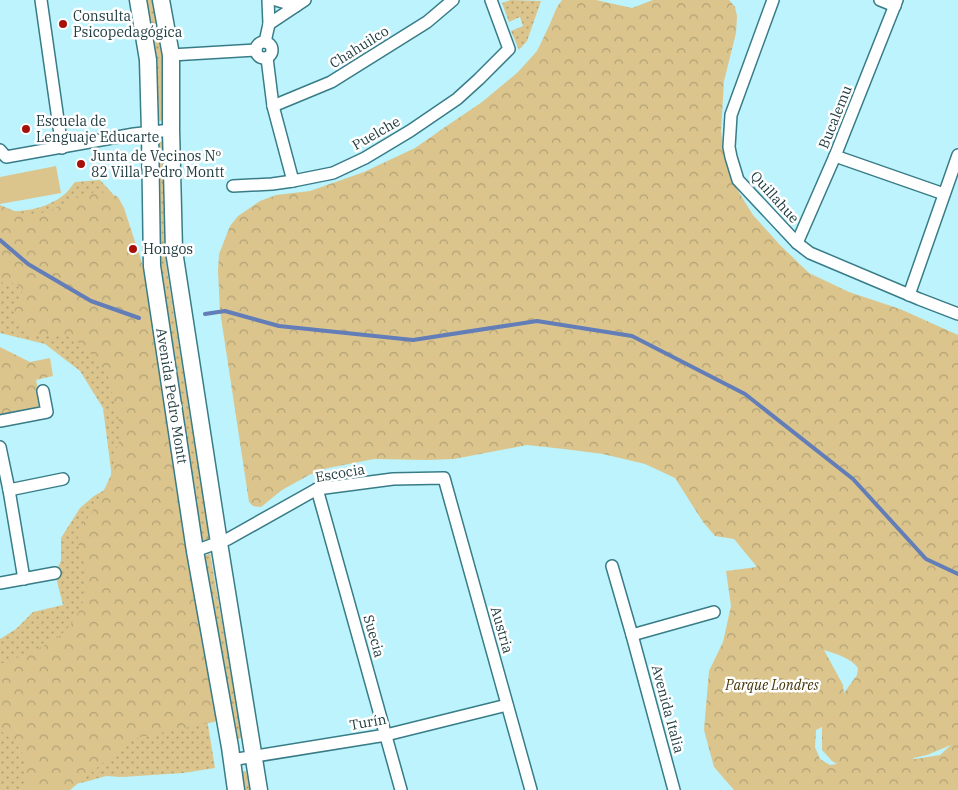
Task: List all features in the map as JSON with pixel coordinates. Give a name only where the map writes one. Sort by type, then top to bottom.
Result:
[{"type":"main road","name":"Avenida Pedro Montt","points":[[138,0],[148,60],[152,266],[195,551],[236,790]]},
{"type":"main road","name":"Avenida Pedro Montt","points":[[162,0],[171,55],[174,251],[259,790]]},
{"type":"street","points":[[41,0],[62,148]]},
{"type":"street","points":[[264,42],[270,24],[268,0]]},
{"type":"street","points":[[276,0],[300,3]]},
{"type":"street","name":"Chahuilco","points":[[273,106],[331,82],[427,22],[453,0]]},
{"type":"street","name":"Puelche","points":[[233,186],[272,184],[333,172],[384,148],[457,99],[509,49],[491,0]]},
{"type":"street","name":"Quillahue","points":[[773,0],[731,115],[731,157],[738,180],[797,243],[810,253],[910,296],[958,314]]},
{"type":"street","points":[[880,0],[896,3]]},
{"type":"street","points":[[270,24],[300,3]]},
{"type":"street","name":"Bucalemu","points":[[797,243],[835,156],[896,3]]},
{"type":"street","points":[[264,42],[270,44],[272,49],[272,54],[267,58],[259,57],[256,50],[259,43],[264,42]]},
{"type":"street","points":[[171,55],[256,50]]},
{"type":"street","points":[[267,58],[273,106],[293,181]]},
{"type":"street","points":[[3,154],[62,148],[171,130]]},
{"type":"street","points":[[910,296],[958,155]]},
{"type":"street","points":[[835,156],[944,194]]},
{"type":"street","points":[[0,421],[47,412],[43,391]]},
{"type":"street","points":[[0,447],[24,578]]},
{"type":"street","name":"Escocia","points":[[195,551],[219,543],[318,489],[393,479],[444,478]]},
{"type":"street","name":"Austria","points":[[444,478],[531,790]]},
{"type":"street","points":[[9,490],[63,479]]},
{"type":"street","name":"Suecia","points":[[318,489],[401,790]]},
{"type":"street","name":"Avenida Italia","points":[[612,566],[674,790]]},
{"type":"street","points":[[0,583],[56,573]]},
{"type":"street","points":[[632,635],[714,612]]},
{"type":"street","name":"Turín","points":[[231,760],[386,735],[507,705]]},
{"type":"green space","points":[[145,0],[154,0],[163,56],[164,120],[159,121],[156,115]]},
{"type":"green space","points":[[511,0],[541,1],[527,41],[519,50],[511,31],[523,26],[520,17],[509,22],[502,3]]},
{"type":"green space","name":"Parque Londres","points":[[562,0],[596,0],[632,8],[653,0],[729,0],[735,7],[737,16],[736,33],[724,81],[721,131],[724,153],[735,186],[753,215],[809,273],[849,292],[900,309],[958,335],[958,790],[734,790],[714,767],[704,730],[709,671],[723,642],[731,606],[726,571],[757,567],[734,539],[715,536],[703,522],[675,478],[645,464],[603,454],[527,445],[454,459],[374,459],[328,468],[309,475],[282,490],[261,507],[253,506],[249,502],[220,311],[219,254],[230,226],[238,216],[260,201],[276,195],[310,191],[364,172],[415,148],[482,102],[517,73],[537,51]],"holes":[[[824,650],[847,659],[858,668],[857,675],[844,693],[843,685]],[[822,727],[822,750],[837,764],[830,765],[820,759],[815,747],[816,730]],[[951,745],[940,755],[913,758],[927,755]]]},
{"type":"green space","points":[[159,141],[163,142],[166,264],[210,541],[202,545],[155,244],[157,145]]},
{"type":"green space","points":[[56,166],[61,193],[0,204],[0,177]]},
{"type":"green space","points":[[100,180],[112,193],[119,214],[215,768],[183,773],[122,777],[106,776],[58,787],[56,790],[0,790],[0,639],[16,629],[33,612],[63,605],[55,573],[61,561],[61,538],[80,508],[94,496],[113,485],[103,408],[80,371],[45,344],[0,333],[0,211],[27,210],[45,206],[67,192],[75,182]]},
{"type":"green space","points":[[96,192],[110,193],[118,197],[124,208],[144,269],[222,718],[214,722],[140,737],[127,743],[70,790],[25,790],[25,761],[23,755],[20,749],[0,730],[0,664],[49,643],[68,628],[78,614],[87,580],[78,535],[82,525],[94,509],[112,472],[121,430],[108,376],[99,362],[74,339],[59,333],[45,336],[35,335],[22,330],[15,320],[15,308],[22,296],[22,288],[15,283],[4,284],[0,280],[0,205],[22,213],[37,214],[50,211],[81,196]]},
{"type":"green space","points":[[0,347],[30,362],[50,358],[53,376],[36,380],[42,407],[0,417]]},
{"type":"green space","points":[[210,553],[242,737],[238,739],[233,739],[202,557]]},
{"type":"green space","points":[[246,771],[250,790],[242,790],[239,772]]},
{"type":"waterway","points":[[0,240],[28,264],[91,301],[139,318]]},
{"type":"waterway","points":[[205,314],[225,311],[279,326],[413,340],[537,321],[632,336],[745,394],[853,479],[926,559],[958,574]]},
{"type":"place","name":"Consulta Psicopedagógica","points":[[63,24]]},
{"type":"place","name":"Escuela de Lenguaje Educarte","points":[[26,129]]},
{"type":"place","name":"Junta de Vecinos Nº 82 Villa Pedro Montt","points":[[81,164]]},
{"type":"place","name":"Hongos","points":[[133,249]]}]
